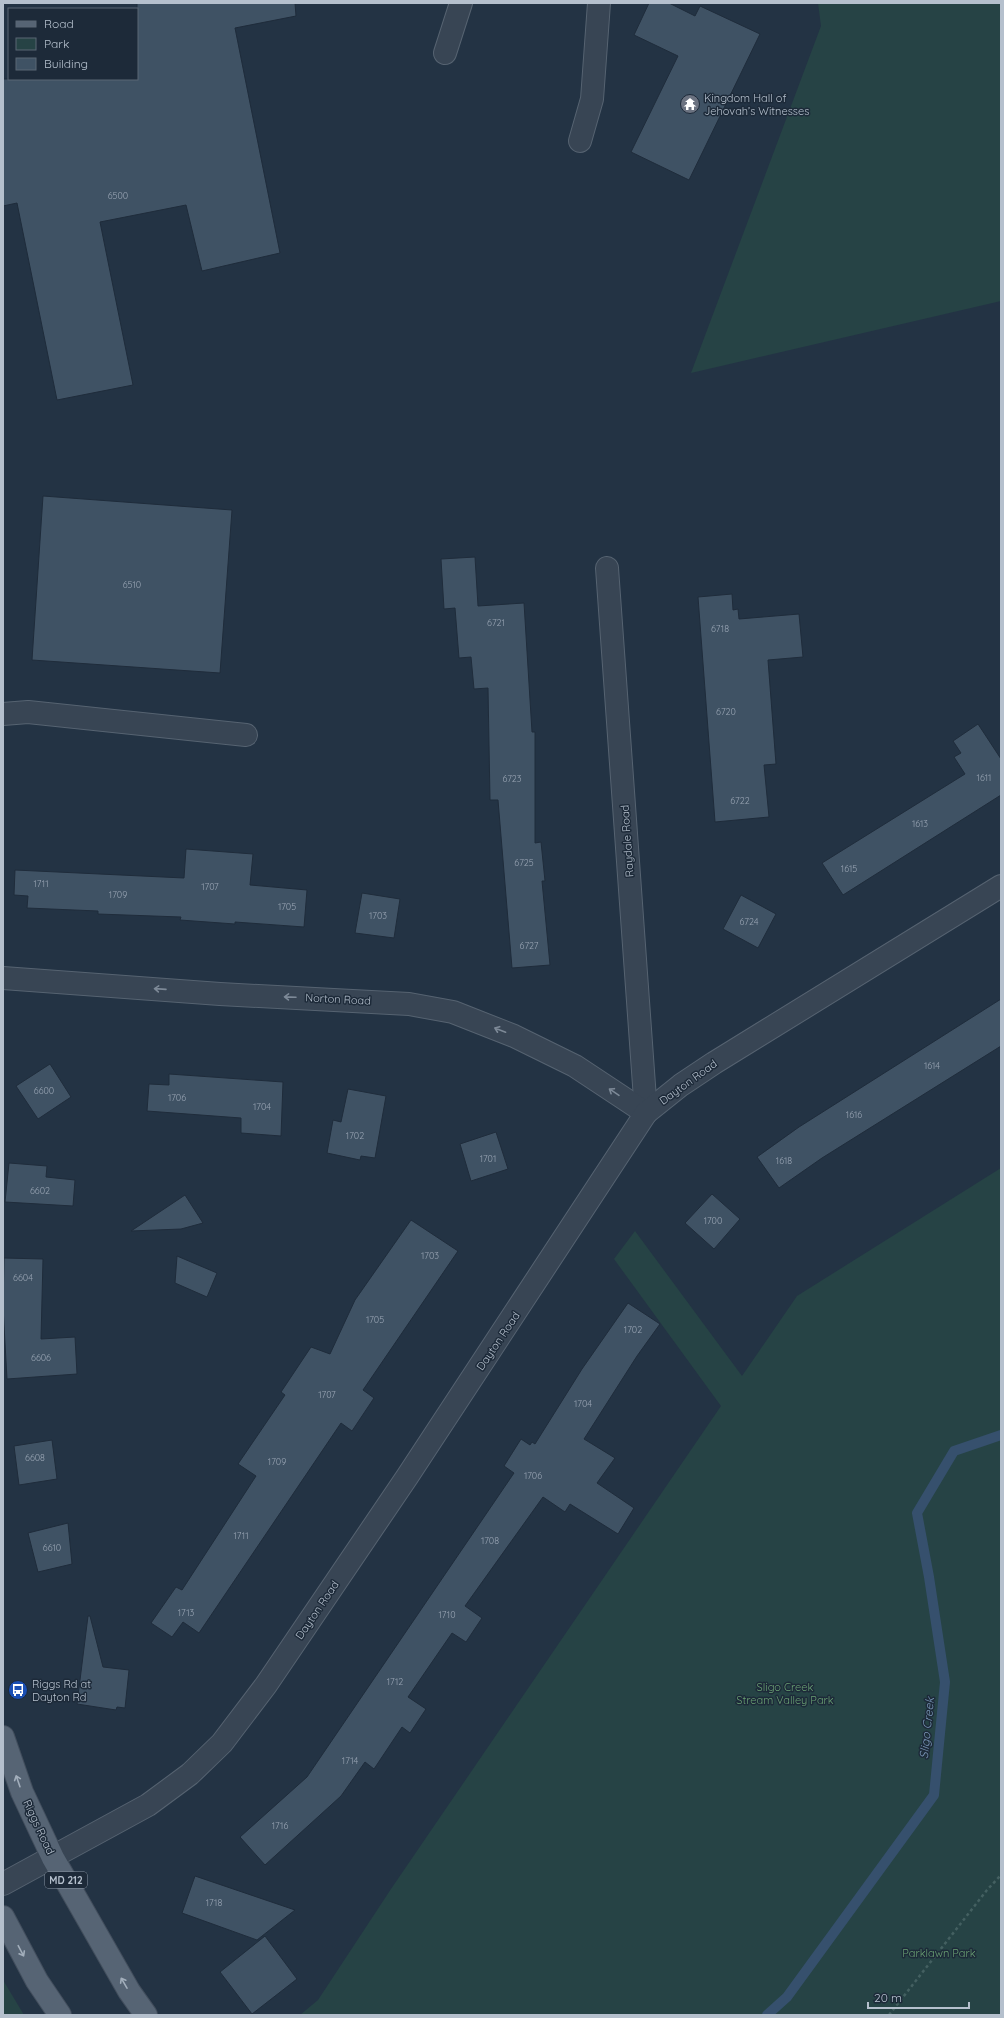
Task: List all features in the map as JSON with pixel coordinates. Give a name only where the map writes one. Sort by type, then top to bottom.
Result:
[{"type":"main road","name":"Riggs Road","points":[[3,1737],[22,1792],[53,1858],[129,1991],[146,2015]]},
{"type":"main road","points":[[3,1917],[37,1981],[60,2015]]},
{"type":"street","points":[[445,53],[462,3]]},
{"type":"street","points":[[580,141],[592,99],[599,3]]},
{"type":"street","name":"Raydale Road","points":[[607,568],[646,1113]]},
{"type":"street","points":[[3,714],[28,712],[246,735]]},
{"type":"street","name":"Dayton Road","points":[[3,1884],[148,1805],[171,1789],[208,1758],[238,1723],[407,1477],[646,1113],[681,1085],[714,1063],[1001,886]]},
{"type":"street","name":"Norton Road","points":[[3,978],[220,994],[409,1004],[453,1012],[514,1036],[575,1066],[646,1113]]},
{"type":"path","points":[[889,2015],[1001,1875]]},
{"type":"green space","points":[[818,3],[1001,3],[1001,301],[691,373],[821,26]]},
{"type":"green space","name":"Sligo Creek Stream Valley Park","points":[[1001,1168],[1001,2015],[300,2015],[318,2000],[391,1889],[721,1406],[614,1259],[635,1231],[742,1376],[797,1296]]},
{"type":"green space","points":[[3,1980],[24,2015],[3,2015]]},
{"type":"building","points":[[137,3],[295,3],[296,16],[235,28],[280,253],[202,271],[186,205],[100,222],[133,385],[57,400],[17,203],[3,206],[3,79],[138,80]]},
{"type":"building","name":"Kingdom Hall of Jehovah’s Witnesses","points":[[649,3],[669,3],[695,16],[700,6],[760,34],[689,180],[631,152],[678,56],[634,35]]},
{"type":"building","points":[[43,496],[232,510],[220,673],[32,660]]},
{"type":"building","points":[[475,557],[478,606],[524,603],[532,732],[535,732],[535,843],[541,842],[545,881],[542,881],[550,965],[512,968],[498,800],[490,800],[488,688],[474,689],[471,657],[459,658],[455,608],[444,609],[441,559]]},
{"type":"building","points":[[732,594],[733,610],[738,609],[739,619],[799,614],[803,657],[768,660],[776,764],[764,765],[769,817],[715,822],[698,597]]},
{"type":"building","points":[[978,724],[1001,759],[1001,795],[843,895],[822,863],[965,774],[954,757],[961,753],[953,741]]},
{"type":"building","points":[[186,849],[253,854],[250,885],[307,890],[304,927],[180,920],[181,917],[98,914],[98,911],[27,908],[28,896],[14,895],[15,870],[184,878]]},
{"type":"building","points":[[362,893],[400,899],[394,938],[355,933]]},
{"type":"building","points":[[741,895],[776,914],[758,948],[723,929]]},
{"type":"building","points":[[1001,999],[1001,1046],[822,1158],[779,1188],[757,1157],[799,1127]]},
{"type":"building","points":[[50,1064],[71,1097],[38,1119],[16,1086]]},
{"type":"building","points":[[169,1074],[283,1082],[281,1136],[241,1133],[241,1118],[147,1111],[149,1084],[169,1085]]},
{"type":"building","points":[[348,1089],[386,1096],[375,1158],[361,1156],[360,1160],[327,1153],[333,1120],[341,1122]]},
{"type":"building","points":[[496,1132],[508,1169],[471,1181],[460,1144]]},
{"type":"building","points":[[9,1163],[47,1166],[46,1177],[75,1180],[73,1206],[5,1202]]},
{"type":"building","points":[[712,1194],[740,1219],[714,1249],[685,1223]]},
{"type":"building","points":[[185,1195],[203,1223],[181,1229],[131,1231]]},
{"type":"building","points":[[411,1220],[458,1251],[363,1390],[374,1398],[352,1431],[341,1423],[199,1633],[183,1622],[172,1637],[151,1623],[176,1587],[182,1590],[256,1476],[238,1464],[285,1395],[281,1392],[311,1347],[330,1354],[355,1300]]},
{"type":"building","points":[[177,1256],[217,1273],[207,1297],[175,1283]]},
{"type":"building","points":[[4,1258],[43,1259],[41,1339],[75,1337],[77,1374],[7,1379],[3,1307]]},
{"type":"building","points":[[628,1303],[660,1324],[637,1356],[584,1439],[615,1458],[597,1483],[634,1508],[618,1534],[570,1504],[565,1512],[543,1497],[465,1606],[482,1618],[466,1642],[452,1633],[408,1697],[426,1709],[410,1733],[402,1727],[374,1769],[365,1762],[341,1796],[265,1865],[240,1837],[307,1777],[514,1473],[504,1466],[521,1439],[530,1445],[532,1442],[535,1444],[582,1369]]},
{"type":"building","points":[[52,1440],[57,1479],[19,1485],[14,1446]]},
{"type":"building","points":[[68,1523],[72,1564],[38,1572],[28,1533]]},
{"type":"building","points":[[88,1616],[90,1616],[103,1667],[129,1670],[125,1708],[117,1707],[116,1710],[77,1704]]},
{"type":"building","points":[[195,1876],[295,1910],[257,1940],[182,1913]]},
{"type":"building","points":[[265,1936],[297,1979],[252,2014],[220,1972]]},
{"type":"waterway","name":"Sligo Creek","points":[[767,2015],[787,1997],[934,1795],[945,1682],[929,1577],[917,1513],[954,1451],[1001,1435]]},
{"type":"place","name":"Kingdom Hall of Jehovah’s Witnesses","points":[[690,104]]},
{"type":"place","name":"Riggs Rd at Dayton Rd","points":[[18,1690]]},
{"type":"park label","name":"Parklawn Park","points":[[939,1953]]}]
